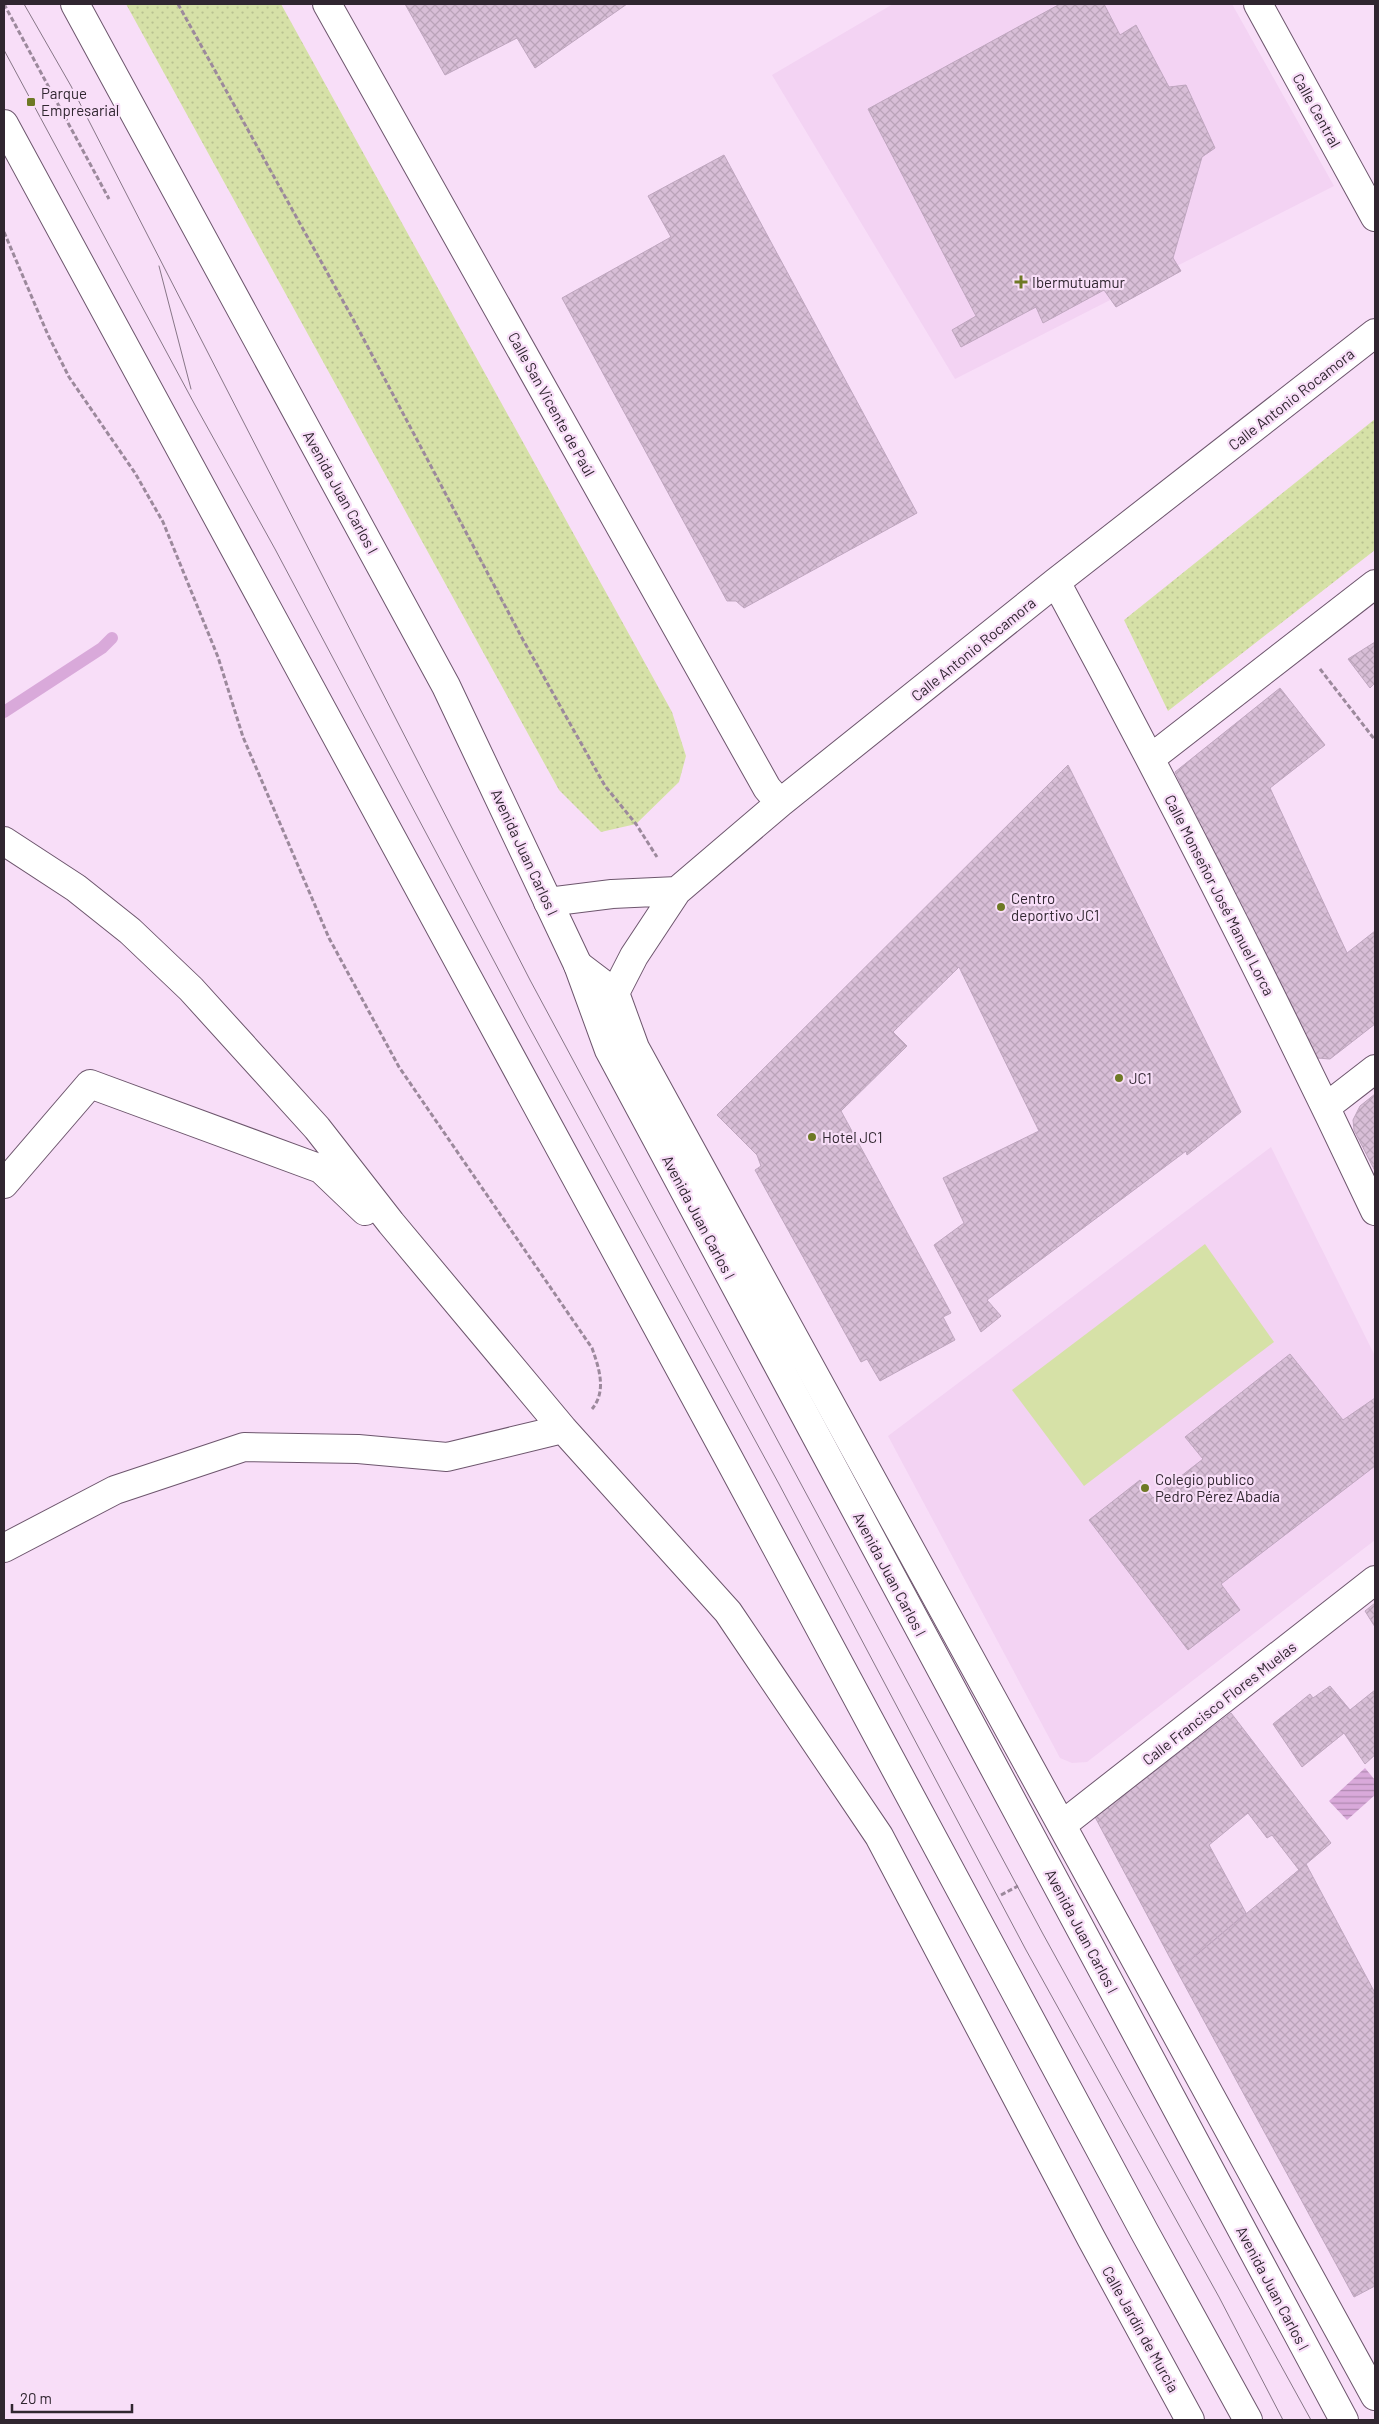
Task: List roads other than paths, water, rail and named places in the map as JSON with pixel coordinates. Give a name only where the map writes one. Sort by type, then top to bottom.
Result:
[{"type":"street","name":"Avenida Juan Carlos I","points":[[75,4],[446,686],[578,964],[609,1050],[1344,2420]]},
{"type":"street","name":"Calle San Vicente de Paúl","points":[[327,4],[767,788],[780,803]]},
{"type":"street","name":"Calle Central","points":[[1258,4],[1375,217]]},
{"type":"street","points":[[4,124],[729,1459],[1139,2223],[1248,2420]]},
{"type":"street","name":"Calle Antonio Rocamora","points":[[615,993],[634,956],[676,891],[780,803],[1056,582],[1375,334]]},
{"type":"street","name":"Calle Monseñor José Manuel Lorca","points":[[1056,582],[1151,758],[1326,1107],[1375,1211]]},
{"type":"street","points":[[1151,758],[1375,584]]},
{"type":"street","name":"Calle Jardín de Murcia","points":[[4,840],[76,888],[130,931],[191,989],[317,1128],[391,1222],[563,1429],[728,1612],[879,1836],[1091,2238],[1190,2420]]},
{"type":"street","points":[[548,902],[612,894],[676,891]]},
{"type":"street","points":[[578,964],[615,993],[636,1048],[1375,2396]]},
{"type":"street","points":[[609,1050],[615,993]]},
{"type":"street","points":[[1326,1107],[1375,1070]]},
{"type":"street","points":[[4,1184],[90,1084],[321,1169],[360,1209],[391,1222]]},
{"type":"street","points":[[4,1548],[115,1490],[244,1447],[358,1449],[447,1457],[563,1429]]},
{"type":"street","name":"Calle Francisco Flores Muelas","points":[[1062,1825],[1375,1580]]},
{"type":"waterway","points":[[4,712],[102,648],[112,638]]},
{"type":"tram line","points":[[24,4],[71,86],[530,980],[1043,1934],[1311,2420]]},
{"type":"tram line","points":[[4,50],[195,405],[275,549],[527,1023],[779,1484],[1026,1950],[1219,2297],[1283,2420]]},
{"type":"tram line","points":[[159,266],[191,389]]},
{"type":"place","name":"Parque Empresarial","points":[[31,102]]},
{"type":"place","name":"Ibermutuamur","points":[[1021,282]]},
{"type":"place","name":"Centro deportivo JC1","points":[[1001,907]]},
{"type":"place","name":"JC1","points":[[1119,1078]]},
{"type":"place","name":"Hotel JC1","points":[[812,1137]]},
{"type":"place","name":"Colegio publico Pedro Pérez Abadía","points":[[1145,1488]]}]
